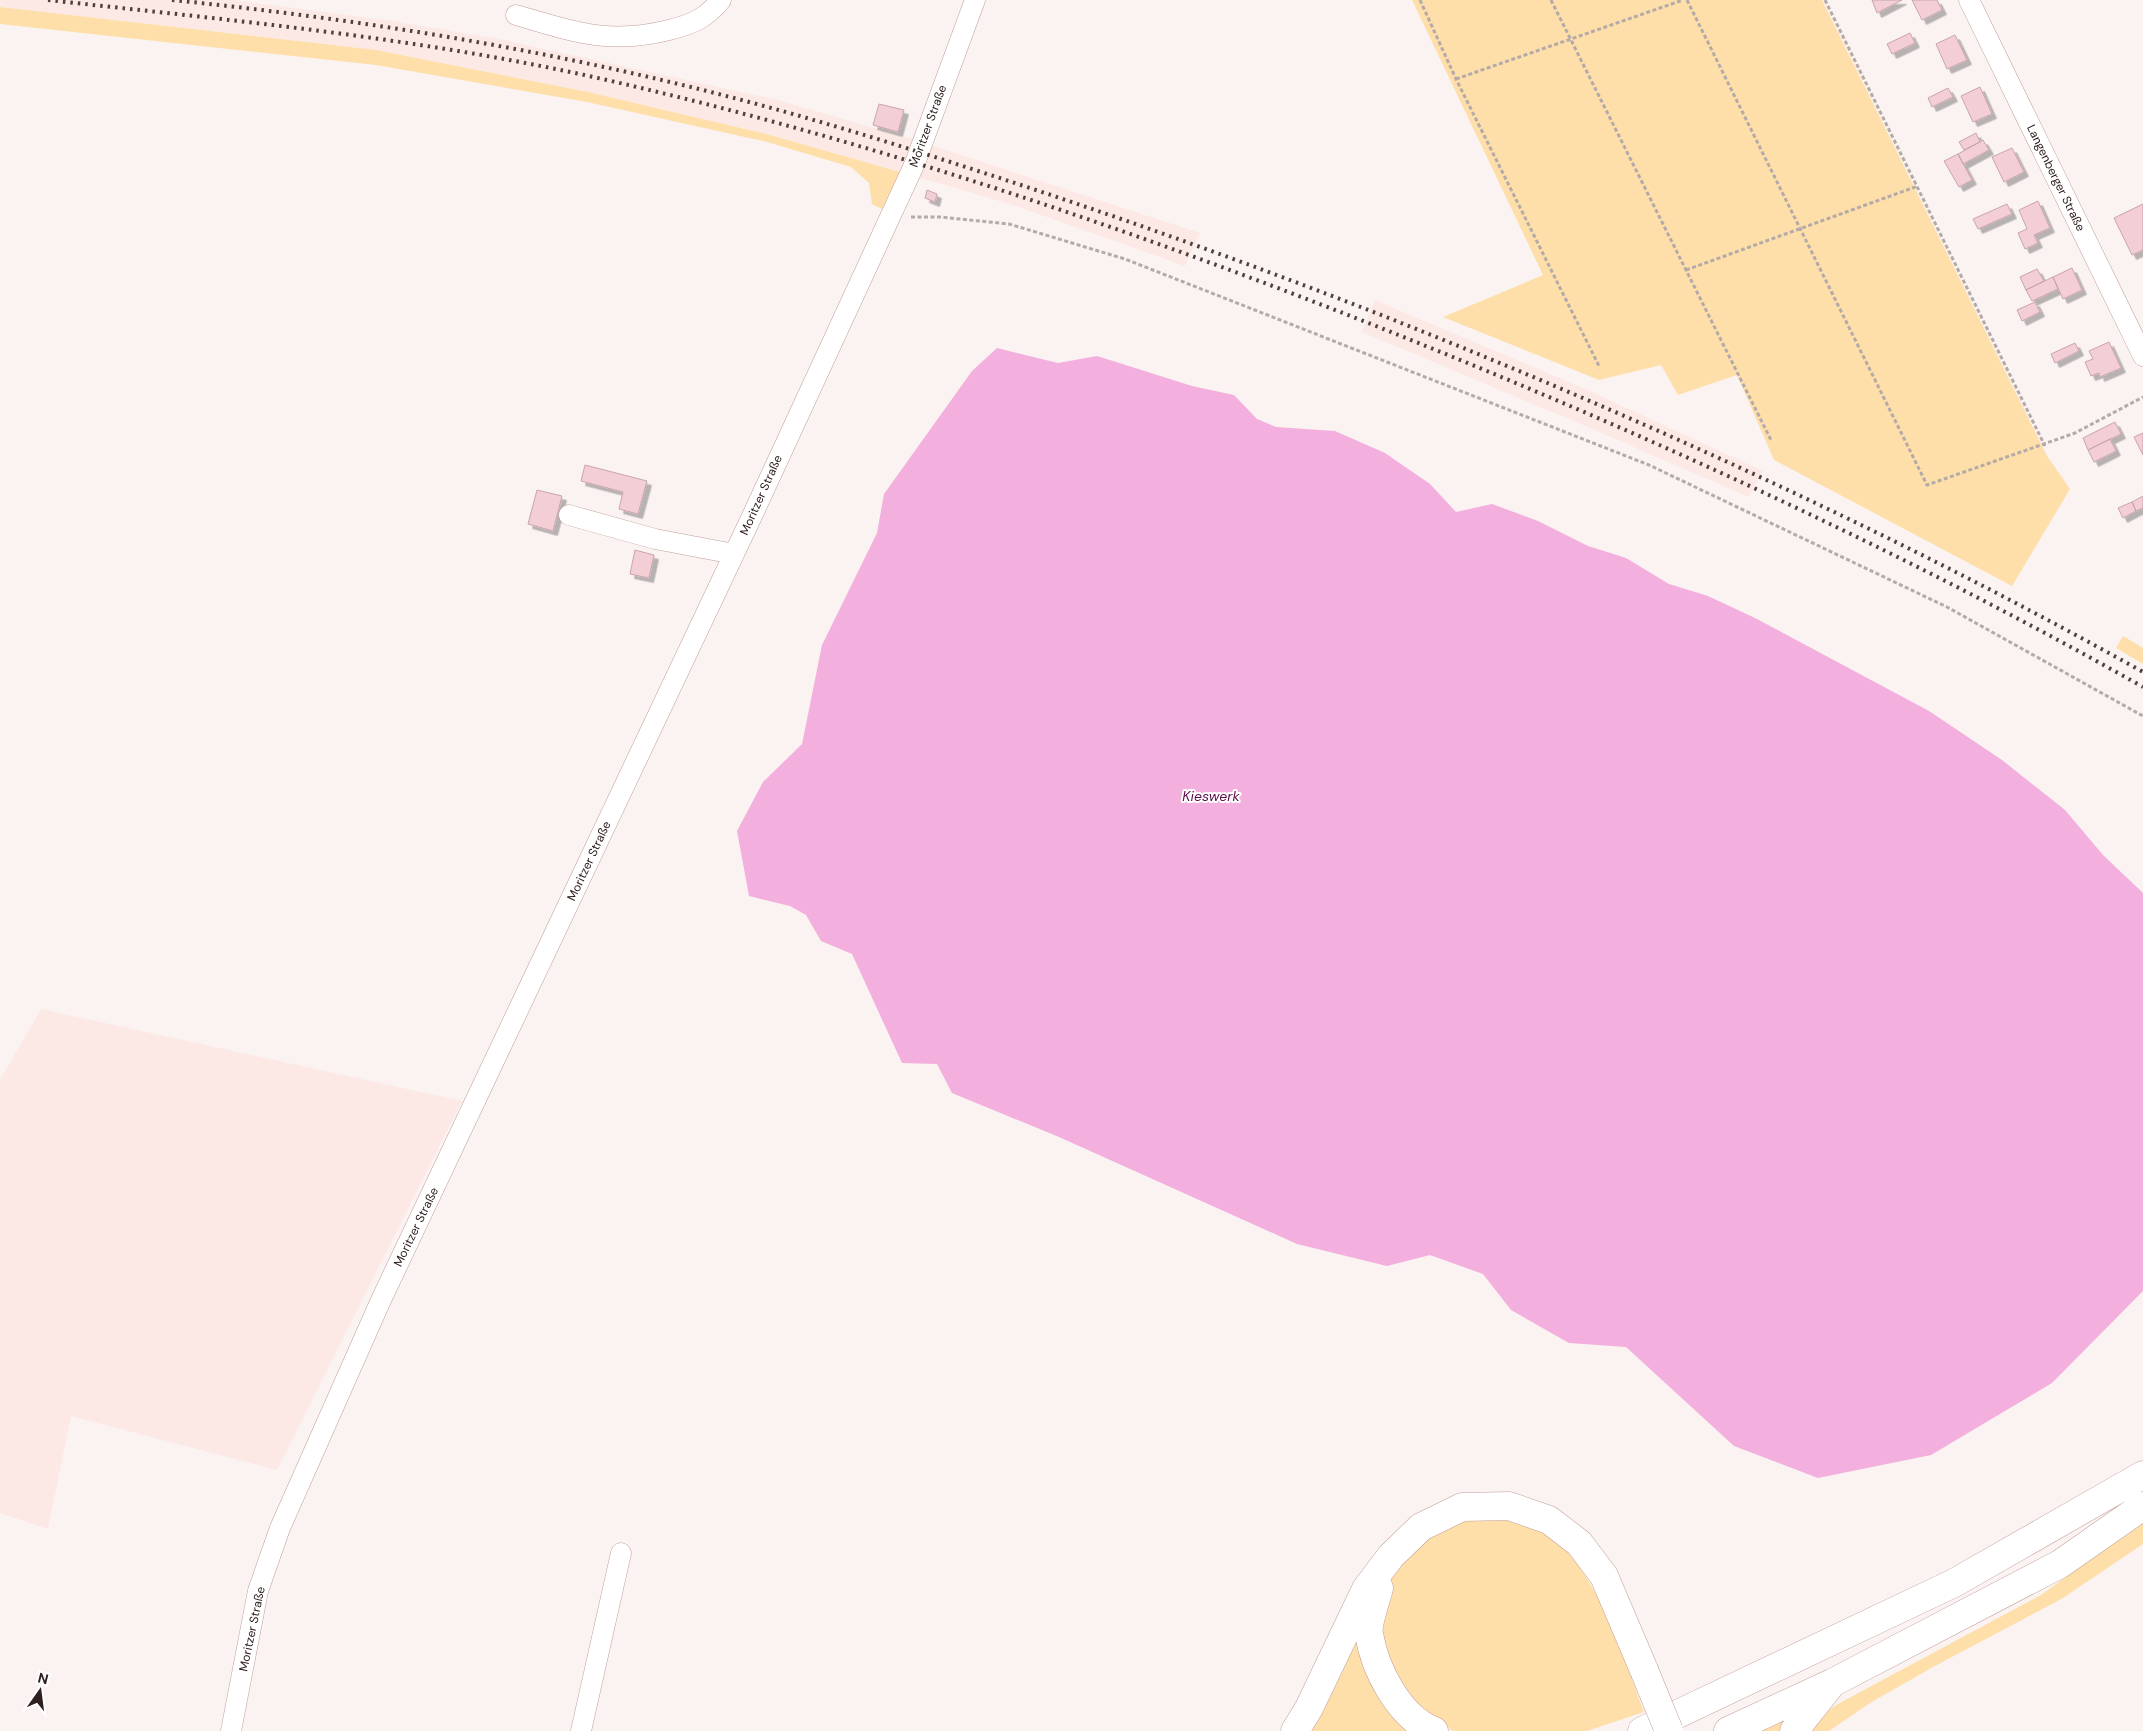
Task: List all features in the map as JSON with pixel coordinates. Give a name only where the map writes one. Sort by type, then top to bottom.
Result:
[{"type":"highway","points":[[1642,1731],[1954,1583],[2143,1475]]},
{"type":"highway","points":[[1295,1731],[1309,1708],[1366,1589],[1391,1556],[1421,1527],[1462,1507],[1509,1506],[1549,1520],[1579,1543],[1604,1576],[1669,1731]]},
{"type":"highway","points":[[1728,1731],[1832,1683],[2060,1564],[2143,1506]]},
{"type":"highway","points":[[1384,1567],[1369,1632],[1386,1686],[1399,1704],[1434,1731]]},
{"type":"highway","points":[[1794,1731],[1832,1683]]},
{"type":"street","points":[[516,15],[580,33],[617,38],[646,36],[686,25],[708,15],[721,0]]},
{"type":"street","name":"Moritzer Straße","points":[[231,1731],[258,1591],[280,1528],[381,1300],[734,554],[890,216],[919,152],[975,0]]},
{"type":"street","name":"Langenberger Straße","points":[[1969,0],[2143,356]]},
{"type":"street","points":[[569,515],[655,539],[734,554]]},
{"type":"street","points":[[580,1731],[621,1553]]},
{"type":"path","points":[[1420,0],[1456,79],[1600,368]]},
{"type":"path","points":[[1551,0],[1771,440]]},
{"type":"path","points":[[1456,79],[1683,0]]},
{"type":"path","points":[[1687,0],[1927,485],[2076,434],[2143,397]]},
{"type":"path","points":[[1824,0],[1918,186],[2045,446]]},
{"type":"path","points":[[1686,270],[1918,186]]},
{"type":"path","points":[[890,216],[940,217],[1009,224],[1125,259],[1649,465],[1947,607],[2143,716]]},
{"type":"shaded area","points":[[0,0],[233,0],[386,20],[499,39],[778,100],[912,139],[1200,233],[1185,266],[1013,205],[900,172],[770,135],[588,92],[376,50],[0,7]]},
{"type":"shaded area","points":[[1412,0],[1822,0],[2047,456],[2070,489],[2012,586],[1774,460],[1737,375],[1678,395],[1661,365],[1599,380],[1443,317],[1543,275]]},
{"type":"shaded area","points":[[0,7],[376,50],[588,92],[770,135],[900,172],[882,209],[872,204],[869,183],[851,167],[767,142],[587,102],[376,65],[0,24]]},
{"type":"shaded area","points":[[1375,300],[1590,391],[1763,471],[1749,497],[1362,332]]},
{"type":"shaded area","points":[[2123,636],[2143,648],[2143,664],[2116,648]]},
{"type":"shaded area","points":[[41,1009],[462,1101],[277,1470],[71,1416],[48,1529],[0,1513],[0,1080]]},
{"type":"shaded area","points":[[1496,1518],[1519,1522],[1540,1530],[1559,1543],[1576,1562],[1605,1612],[1644,1712],[1587,1731],[1453,1731],[1426,1715],[1387,1667],[1378,1613],[1385,1585],[1401,1562],[1423,1539],[1456,1524],[1476,1519]]},
{"type":"shaded area","points":[[2143,1521],[2143,1544],[2063,1598],[1933,1667],[1870,1703],[1829,1731],[1805,1731],[1815,1719],[1838,1704],[2041,1595]]},
{"type":"shaded area","points":[[1362,1611],[1414,1731],[1306,1731]]},
{"type":"shaded area","points":[[1793,1714],[1783,1731],[1755,1731]]},
{"type":"water","name":"Kieswerk","points":[[997,348],[1058,363],[1097,356],[1192,386],[1234,395],[1257,419],[1276,427],[1335,431],[1385,453],[1430,484],[1456,512],[1492,504],[1538,521],[1588,546],[1626,558],[1669,584],[1708,596],[1755,618],[1929,711],[2002,760],[2065,810],[2103,855],[2143,893],[2143,1291],[2052,1383],[1931,1455],[1818,1478],[1734,1446],[1626,1347],[1569,1343],[1511,1310],[1483,1274],[1430,1255],[1387,1266],[1297,1244],[1059,1137],[952,1093],[937,1064],[902,1063],[852,954],[821,941],[806,915],[790,906],[749,896],[737,831],[763,782],[802,744],[822,645],[877,533],[884,494],[972,371]]},
{"type":"building","points":[[1872,0],[1902,0],[1877,13]]},
{"type":"building","points":[[1912,0],[1937,0],[1942,10],[1922,20]]},
{"type":"building","points":[[1910,33],[1915,43],[1892,54],[1887,44]]},
{"type":"building","points":[[1955,35],[1967,60],[1947,69],[1936,44]]},
{"type":"building","points":[[1980,87],[1992,114],[1973,122],[1961,96]]},
{"type":"building","points":[[1948,88],[1953,97],[1932,107],[1928,98]]},
{"type":"building","points":[[879,104],[904,110],[898,132],[873,125]]},
{"type":"building","points":[[1976,133],[1980,142],[1964,150],[1959,142]]},
{"type":"building","points":[[1983,140],[1989,150],[1963,164],[1958,154]]},
{"type":"building","points":[[2012,148],[2024,172],[2004,182],[1992,157]]},
{"type":"building","points":[[1958,154],[1972,180],[1959,187],[1944,161]]},
{"type":"building","points":[[927,190],[937,194],[935,202],[925,198]]},
{"type":"building","points":[[2038,201],[2050,228],[2034,235],[2038,243],[2025,249],[2018,233],[2027,229],[2019,210]]},
{"type":"building","points":[[2007,204],[2012,214],[1978,229],[1973,219]]},
{"type":"building","points":[[2143,204],[2143,250],[2132,255],[2114,218]]},
{"type":"building","points":[[2072,268],[2082,290],[2063,299],[2053,277]]},
{"type":"building","points":[[2037,269],[2044,281],[2026,290],[2020,277]]},
{"type":"building","points":[[2053,277],[2058,289],[2032,301],[2026,290]]},
{"type":"building","points":[[2035,302],[2040,312],[2022,321],[2017,310]]},
{"type":"building","points":[[2109,342],[2121,368],[2100,377],[2099,373],[2091,376],[2085,362],[2093,359],[2089,351]]},
{"type":"building","points":[[2075,343],[2079,351],[2055,363],[2051,354]]},
{"type":"building","points":[[2115,422],[2121,434],[2088,450],[2083,438]]},
{"type":"building","points":[[2143,433],[2143,455],[2134,437]]},
{"type":"building","points":[[2110,439],[2116,451],[2094,462],[2088,450]]},
{"type":"building","points":[[585,465],[647,481],[638,514],[619,509],[623,492],[581,481]]},
{"type":"building","points":[[537,490],[562,496],[553,531],[528,524]]},
{"type":"building","points":[[2143,496],[2143,508],[2136,511],[2132,502]]},
{"type":"building","points":[[2132,502],[2136,511],[2123,518],[2118,508]]},
{"type":"building","points":[[635,550],[654,555],[649,578],[630,574]]},
{"type":"railway","points":[[48,0],[387,40],[455,50],[589,76],[789,126],[889,155],[1085,218],[1376,326],[1669,449],[1861,539],[2050,636],[2143,687]]},
{"type":"railway","points":[[172,0],[360,23],[485,43],[609,68],[739,99],[842,128],[1105,213],[1371,311],[1666,434],[1859,524],[1955,572],[2143,672]]}]
